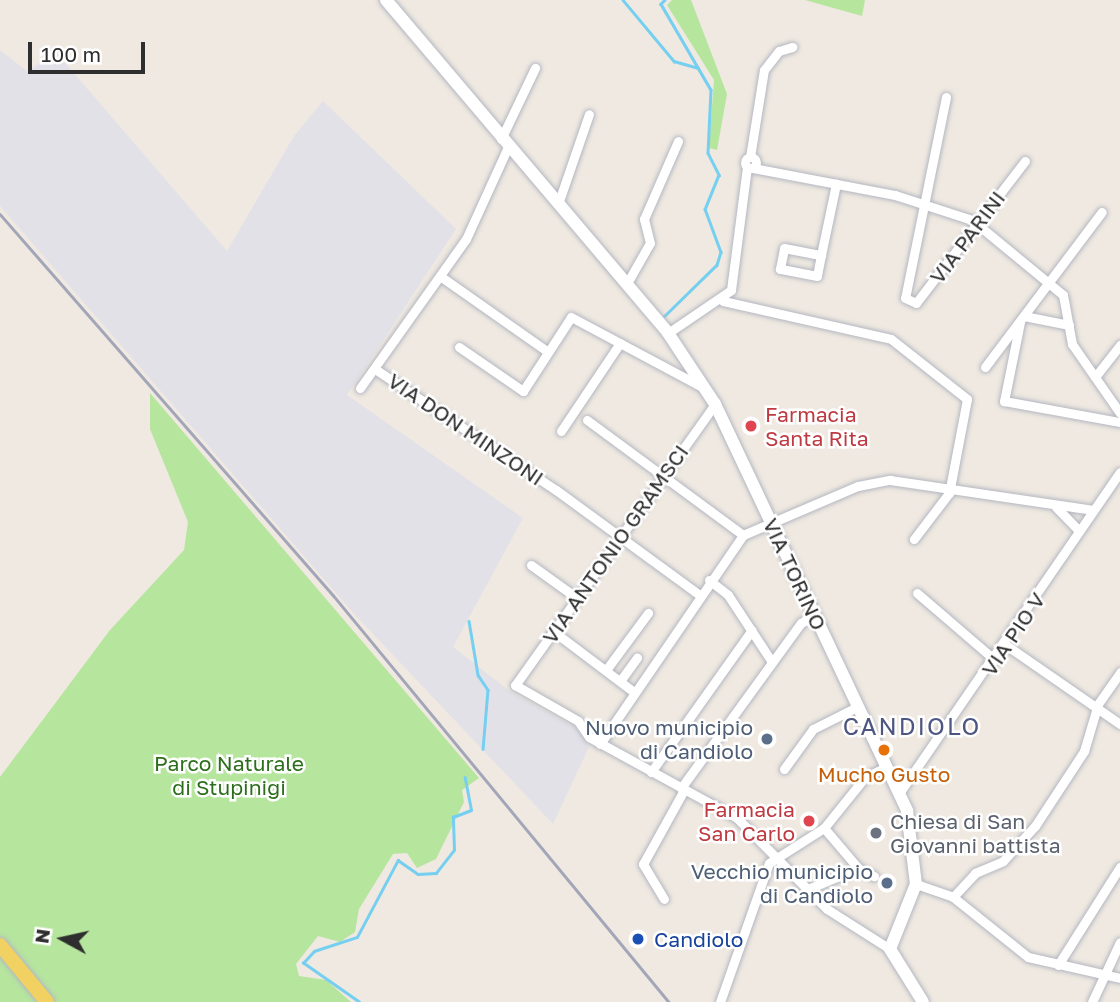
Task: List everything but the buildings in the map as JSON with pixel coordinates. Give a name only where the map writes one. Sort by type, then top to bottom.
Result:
[{"type":"main road","name":"VIA TORINO","points":[[386,0],[668,333],[707,389],[900,792],[915,845],[916,884]]},
{"type":"main road","points":[[916,884],[890,949],[923,1002]]},
{"type":"main road","points":[[0,945],[47,1002]]},
{"type":"street","points":[[668,333],[723,301],[737,260],[735,229],[752,164],[764,70],[779,51],[792,47]]},
{"type":"street","points":[[360,388],[470,231],[535,68]]},
{"type":"street","points":[[925,202],[946,97]]},
{"type":"street","points":[[558,204],[590,114]]},
{"type":"street","points":[[626,285],[650,243],[644,219],[678,141]]},
{"type":"street","name":"VIA PARINI","points":[[925,202],[905,298],[916,303],[1025,161]]},
{"type":"street","points":[[752,164],[769,172],[925,202],[977,223],[1051,280],[1065,301],[1072,344],[1120,413]]},
{"type":"street","points":[[821,255],[784,248],[780,269],[817,276],[836,184]]},
{"type":"street","points":[[985,367],[1102,212]]},
{"type":"street","points":[[440,276],[548,352]]},
{"type":"street","points":[[723,301],[891,340],[967,399],[951,486],[914,539]]},
{"type":"street","points":[[459,347],[523,391],[571,317],[707,389]]},
{"type":"street","points":[[1022,319],[1069,325]]},
{"type":"street","points":[[1022,319],[1004,401],[1120,422]]},
{"type":"street","points":[[561,432],[620,343]]},
{"type":"street","points":[[1096,377],[1120,345]]},
{"type":"street","name":"VIA DON MINZONI","points":[[375,369],[556,490],[698,594]]},
{"type":"street","name":"VIA ANTONIO GRAMSCI","points":[[600,744],[578,721],[515,685],[715,404]]},
{"type":"street","points":[[587,419],[743,535]]},
{"type":"street","name":"VIA PIO V","points":[[900,792],[1006,645],[1092,510],[1120,472]]},
{"type":"street","points":[[890,949],[844,923],[737,818],[600,744],[698,594],[743,535],[880,480],[951,486],[1055,506],[1092,510]]},
{"type":"street","points":[[1055,506],[1079,531]]},
{"type":"street","points":[[531,565],[577,598]]},
{"type":"street","points":[[709,580],[752,630],[772,662]]},
{"type":"street","points":[[916,593],[995,660]]},
{"type":"street","points":[[606,670],[648,613]]},
{"type":"street","points":[[664,899],[643,864],[682,789],[772,662],[815,615]]},
{"type":"street","points":[[651,772],[752,630]]},
{"type":"street","points":[[553,631],[635,692]]},
{"type":"street","points":[[1006,645],[1096,710],[1120,724]]},
{"type":"street","points":[[620,681],[637,658]]},
{"type":"street","points":[[953,897],[980,869],[1003,862],[1035,826],[1084,751],[1096,710],[1120,672]]},
{"type":"street","points":[[784,769],[813,729],[857,707]]},
{"type":"street","points":[[720,1002],[776,856],[824,828],[865,777],[886,767]]},
{"type":"street","points":[[824,828],[858,868],[874,876]]},
{"type":"street","points":[[1058,965],[1120,867]]},
{"type":"street","points":[[808,889],[858,868]]},
{"type":"street","points":[[916,884],[953,897],[1019,951],[1058,965],[1120,978]]},
{"type":"street","points":[[1092,1002],[1102,974],[1120,942]]},
{"type":"shaded area","points":[[0,50],[28,72],[54,50],[227,251],[294,136],[323,101],[456,229],[347,395],[523,518],[453,647],[511,692],[577,729],[589,747],[553,824],[356,616],[0,206]]},
{"type":"green space","points":[[672,0],[691,0],[727,94],[717,150],[709,148],[714,80],[667,5]]},
{"type":"green space","points":[[805,0],[865,0],[862,16]]},
{"type":"green space","name":"Parco Naturale di Stupinigi","points":[[150,393],[479,778],[462,790],[464,802],[436,859],[417,868],[407,853],[393,854],[359,909],[355,932],[340,942],[318,936],[296,964],[299,976],[326,980],[351,1002],[0,1002],[0,777],[110,630],[184,550],[188,522],[150,429]]},
{"type":"waterway","points":[[623,0],[674,61],[698,68]]},
{"type":"waterway","points":[[665,0],[661,4],[711,90],[708,153],[719,175],[705,209],[721,252],[717,265],[665,316]]},
{"type":"waterway","points":[[469,621],[478,675],[488,690],[483,749]]},
{"type":"waterway","points":[[359,1002],[303,963],[314,951],[357,937],[398,860],[418,874],[436,873],[454,850],[453,817],[471,810],[465,778]]},
{"type":"railway","points":[[0,214],[333,595],[669,1002]]},
{"type":"place","name":"Farmacia Santa Rita","points":[[751,426]]},
{"type":"place","name":"Nuovo municipio di Candiolo","points":[[767,739]]},
{"type":"place","name":"Mucho Gusto","points":[[884,750]]},
{"type":"place","name":"Farmacia San Carlo","points":[[809,821]]},
{"type":"place","name":"Chiesa di San Giovanni battista","points":[[876,833]]},
{"type":"place","name":"Vecchio municipio di Candiolo","points":[[887,883]]},
{"type":"place","name":"Candiolo","points":[[638,939]]},
{"type":"district","name":"CANDIOLO","points":[[912,726]]}]
